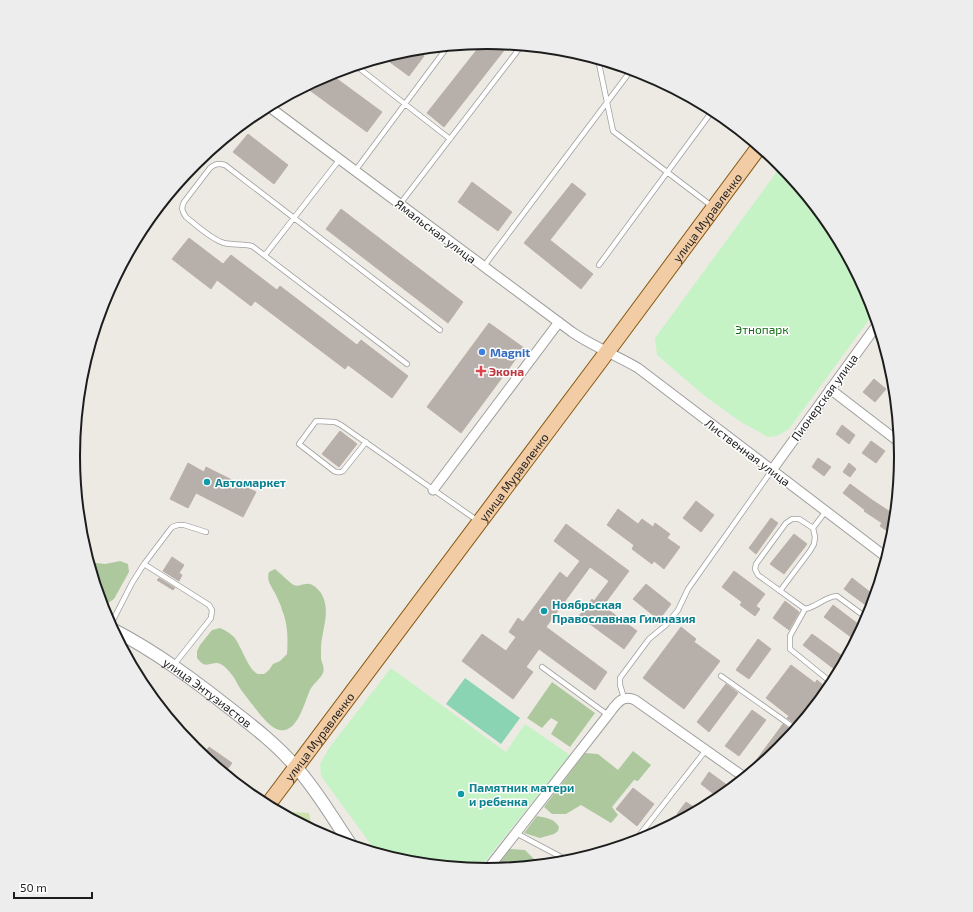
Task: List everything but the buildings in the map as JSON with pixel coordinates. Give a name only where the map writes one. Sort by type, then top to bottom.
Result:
[{"type":"main road","name":"улица Муравленко","points":[[270,800],[756,151]]},
{"type":"street","name":"Ямальская улица","points":[[273,110],[583,340],[607,352]]},
{"type":"street","points":[[433,490],[559,322]]},
{"type":"street","name":"Пионерская улица","points":[[772,470],[873,330]]},
{"type":"street","name":"Лиственная улица","points":[[607,352],[638,368],[882,554]]},
{"type":"street","points":[[830,389],[893,438]]},
{"type":"street","name":"улица Энтузиастов","points":[[120,633],[143,646],[173,666],[214,696],[280,749],[296,766],[314,790],[345,837]]},
{"type":"street","points":[[493,863],[608,715],[624,698],[635,700],[740,774]]},
{"type":"lane","points":[[400,204],[519,50]]},
{"type":"lane","points":[[355,171],[443,51]]},
{"type":"lane","points":[[599,65],[613,131],[714,208]]},
{"type":"lane","points":[[361,69],[450,138]]},
{"type":"lane","points":[[484,266],[628,75]]},
{"type":"lane","points":[[599,265],[709,116]]},
{"type":"lane","points":[[265,255],[340,159]]},
{"type":"lane","points":[[407,364],[252,246],[245,244],[226,244],[218,241],[186,217],[182,207],[184,202],[210,168],[219,163],[225,165],[440,330]]},
{"type":"lane","points":[[366,442],[343,471],[340,472],[334,471],[299,444],[316,421],[335,422],[366,442],[479,522]]},
{"type":"lane","points":[[624,698],[620,685],[620,678],[649,639],[666,625],[678,610],[688,589],[772,470]]},
{"type":"lane","points":[[812,528],[826,511]]},
{"type":"lane","points":[[780,591],[814,544],[815,537],[812,528],[799,520],[792,518],[786,523],[756,564],[755,569],[758,574],[780,591],[805,609],[811,608],[832,596],[837,596],[862,614]]},
{"type":"lane","points":[[113,619],[132,583],[144,564],[172,527],[184,525],[206,532]]},
{"type":"lane","points":[[144,564],[209,605],[212,610],[211,618],[173,666]]},
{"type":"lane","points":[[805,609],[790,636],[790,649],[827,679]]},
{"type":"lane","points":[[542,667],[608,715]]},
{"type":"lane","points":[[721,676],[791,725]]},
{"type":"lane","points":[[642,832],[706,750]]},
{"type":"lane","points":[[516,833],[560,856]]},
{"type":"green space","name":"Этнопарк","points":[[777,171],[809,208],[825,230],[852,276],[870,319],[789,429],[777,436],[768,437],[741,422],[706,397],[657,355],[655,338]]},
{"type":"green space","points":[[120,561],[128,564],[129,572],[114,599],[108,603],[94,563],[105,564]]},
{"type":"green space","points":[[275,569],[294,585],[310,584],[314,586],[321,593],[326,607],[321,642],[321,659],[324,669],[323,673],[310,690],[298,719],[290,728],[285,730],[275,728],[266,721],[225,667],[219,663],[206,665],[197,658],[197,651],[200,645],[212,630],[220,628],[234,637],[251,668],[258,674],[264,674],[273,664],[280,661],[287,654],[285,621],[280,604],[268,578],[269,572]]},
{"type":"green space","points":[[391,668],[506,752],[525,724],[570,755],[484,863],[433,860],[372,846],[321,776],[320,764],[329,748]]},
{"type":"green space","points":[[465,678],[520,718],[501,744],[446,704]]},
{"type":"green space","points":[[552,682],[595,713],[570,747],[551,734],[558,722],[551,718],[542,728],[527,718]]},
{"type":"green space","points":[[633,751],[651,765],[638,781],[634,780],[612,807],[618,815],[611,823],[581,805],[566,814],[552,814],[544,807],[585,753],[598,754],[618,770]]},
{"type":"green space","points":[[292,813],[309,813],[311,823],[306,821]]},
{"type":"green space","points":[[537,816],[550,819],[555,822],[559,827],[558,831],[554,834],[540,838],[524,833]]},
{"type":"green space","points":[[510,849],[525,850],[535,860],[513,862],[500,862]]},
{"type":"place","name":"Magnit","points":[[482,352]]},
{"type":"place","name":"Экона","points":[[481,371]]},
{"type":"place","name":"Автомаркет","points":[[207,482]]},
{"type":"place","name":"Ноябрьская Православная Гимназия","points":[[544,611]]},
{"type":"place","name":"Памятник матери и ребенка","points":[[461,794]]}]
